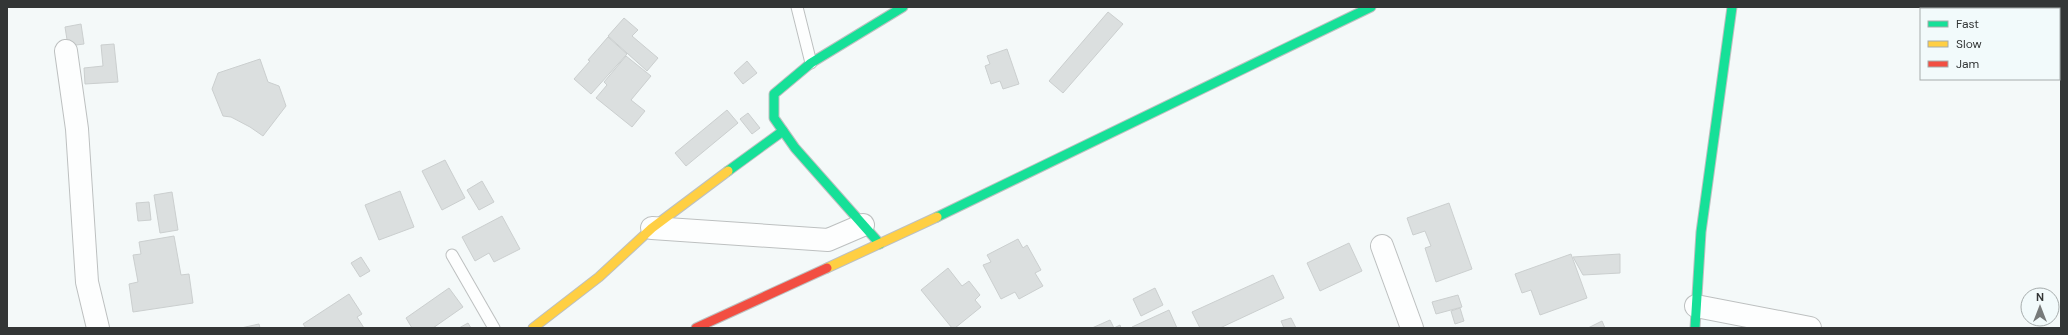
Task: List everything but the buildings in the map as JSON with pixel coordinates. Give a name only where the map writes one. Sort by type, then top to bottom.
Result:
[{"type":"street","points":[[880,244],[783,131],[774,118],[774,94],[811,63],[903,7]]},
{"type":"street","points":[[696,328],[880,244],[1370,7]]},
{"type":"street","points":[[1695,328],[1701,232],[1732,7]]},
{"type":"street","points":[[66,51],[77,129],[88,282],[98,328]]},
{"type":"street","points":[[533,328],[599,277],[652,228],[783,131]]},
{"type":"street","points":[[652,228],[828,240],[863,225]]},
{"type":"street","points":[[1382,246],[1412,328]]},
{"type":"street","points":[[1696,306],[1810,328]]},
{"type":"lane","points":[[797,7],[811,63]]},
{"type":"lane","points":[[452,255],[494,328]]},
{"type":"traffic: fast","points":[[880,244],[795,148],[774,118],[774,94],[811,63],[903,7]]},
{"type":"traffic: fast","points":[[937,217],[1371,7]]},
{"type":"traffic: fast","points":[[1695,328],[1701,232],[1732,7]]},
{"type":"traffic: fast","points":[[728,171],[783,131]]},
{"type":"traffic: slow","points":[[533,328],[599,277],[652,228],[728,171]]},
{"type":"traffic: slow","points":[[827,268],[937,217]]},
{"type":"traffic: jam","points":[[696,328],[827,268]]}]
